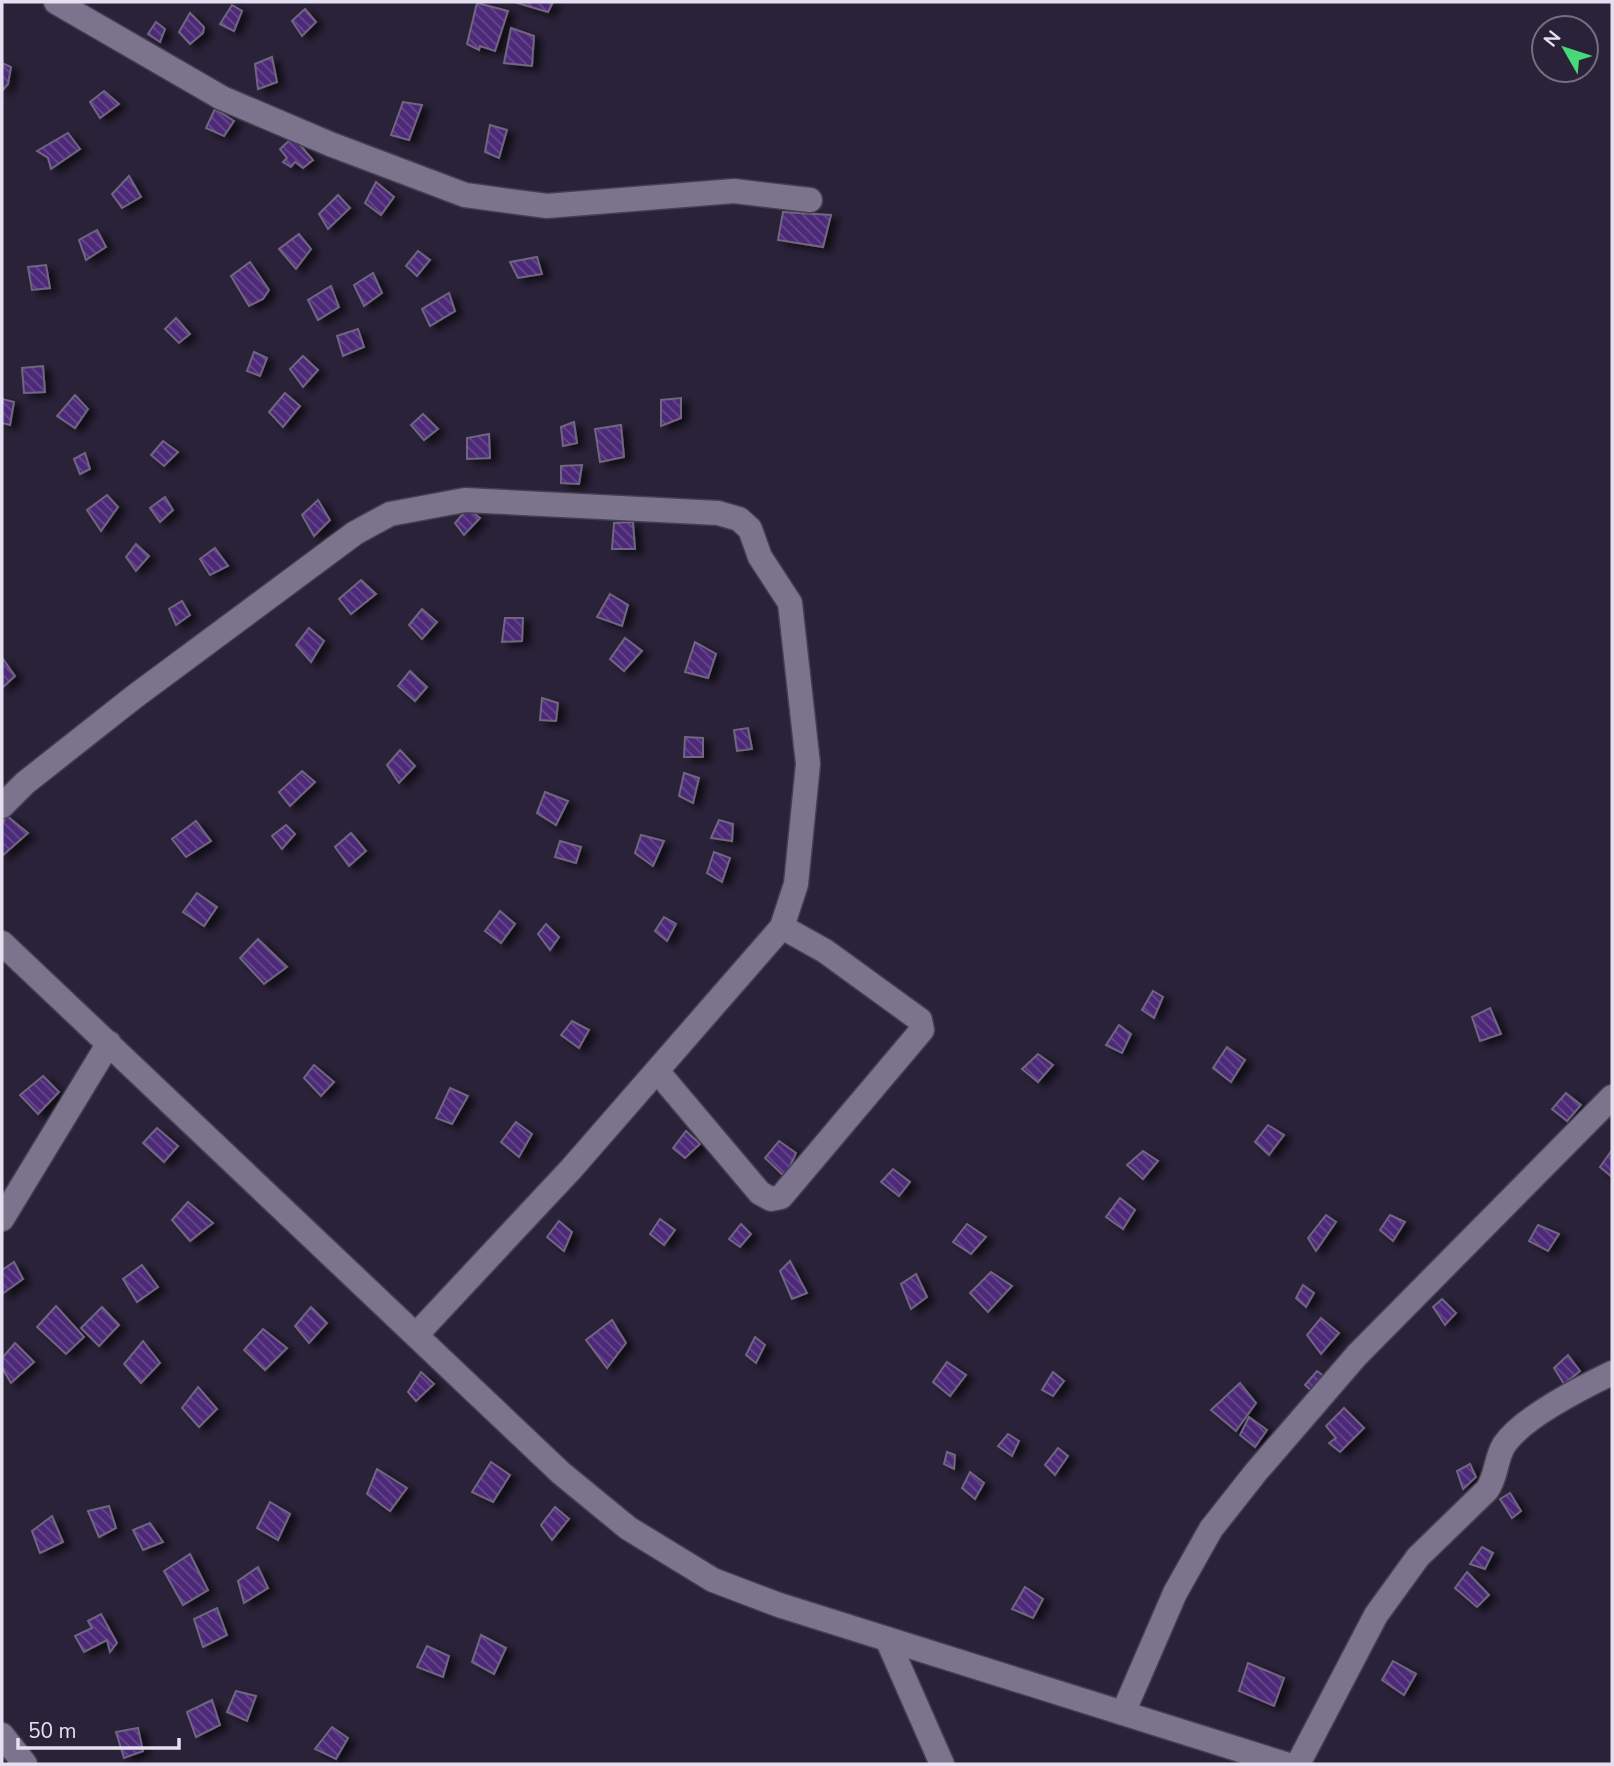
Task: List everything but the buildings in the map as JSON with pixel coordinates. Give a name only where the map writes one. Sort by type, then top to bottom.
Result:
[{"type":"street","points":[[56,2],[222,98],[330,144],[465,195],[547,206],[734,191],[810,200]]},
{"type":"street","points":[[2,806],[25,783],[134,697],[355,533],[390,514],[465,500],[718,513],[739,519],[750,529],[760,557],[790,603],[808,764],[796,884],[782,928],[572,1168],[416,1335]]},
{"type":"street","points":[[657,1071],[760,1193],[771,1199],[781,1197],[922,1030],[920,1020],[824,951],[782,928]]},
{"type":"street","points":[[2,943],[561,1473],[628,1528],[713,1580],[779,1605],[1285,1764]]},
{"type":"street","points":[[2,1219],[109,1043]]},
{"type":"street","points":[[1123,1713],[1175,1593],[1211,1529],[1256,1472],[1357,1354],[1612,1097]]},
{"type":"street","points":[[1298,1764],[1376,1615],[1418,1557],[1495,1480],[1499,1456],[1504,1445],[1515,1433],[1575,1390],[1612,1373]]},
{"type":"street","points":[[887,1639],[942,1764]]},
{"type":"street","points":[[2,1735],[25,1764]]}]
